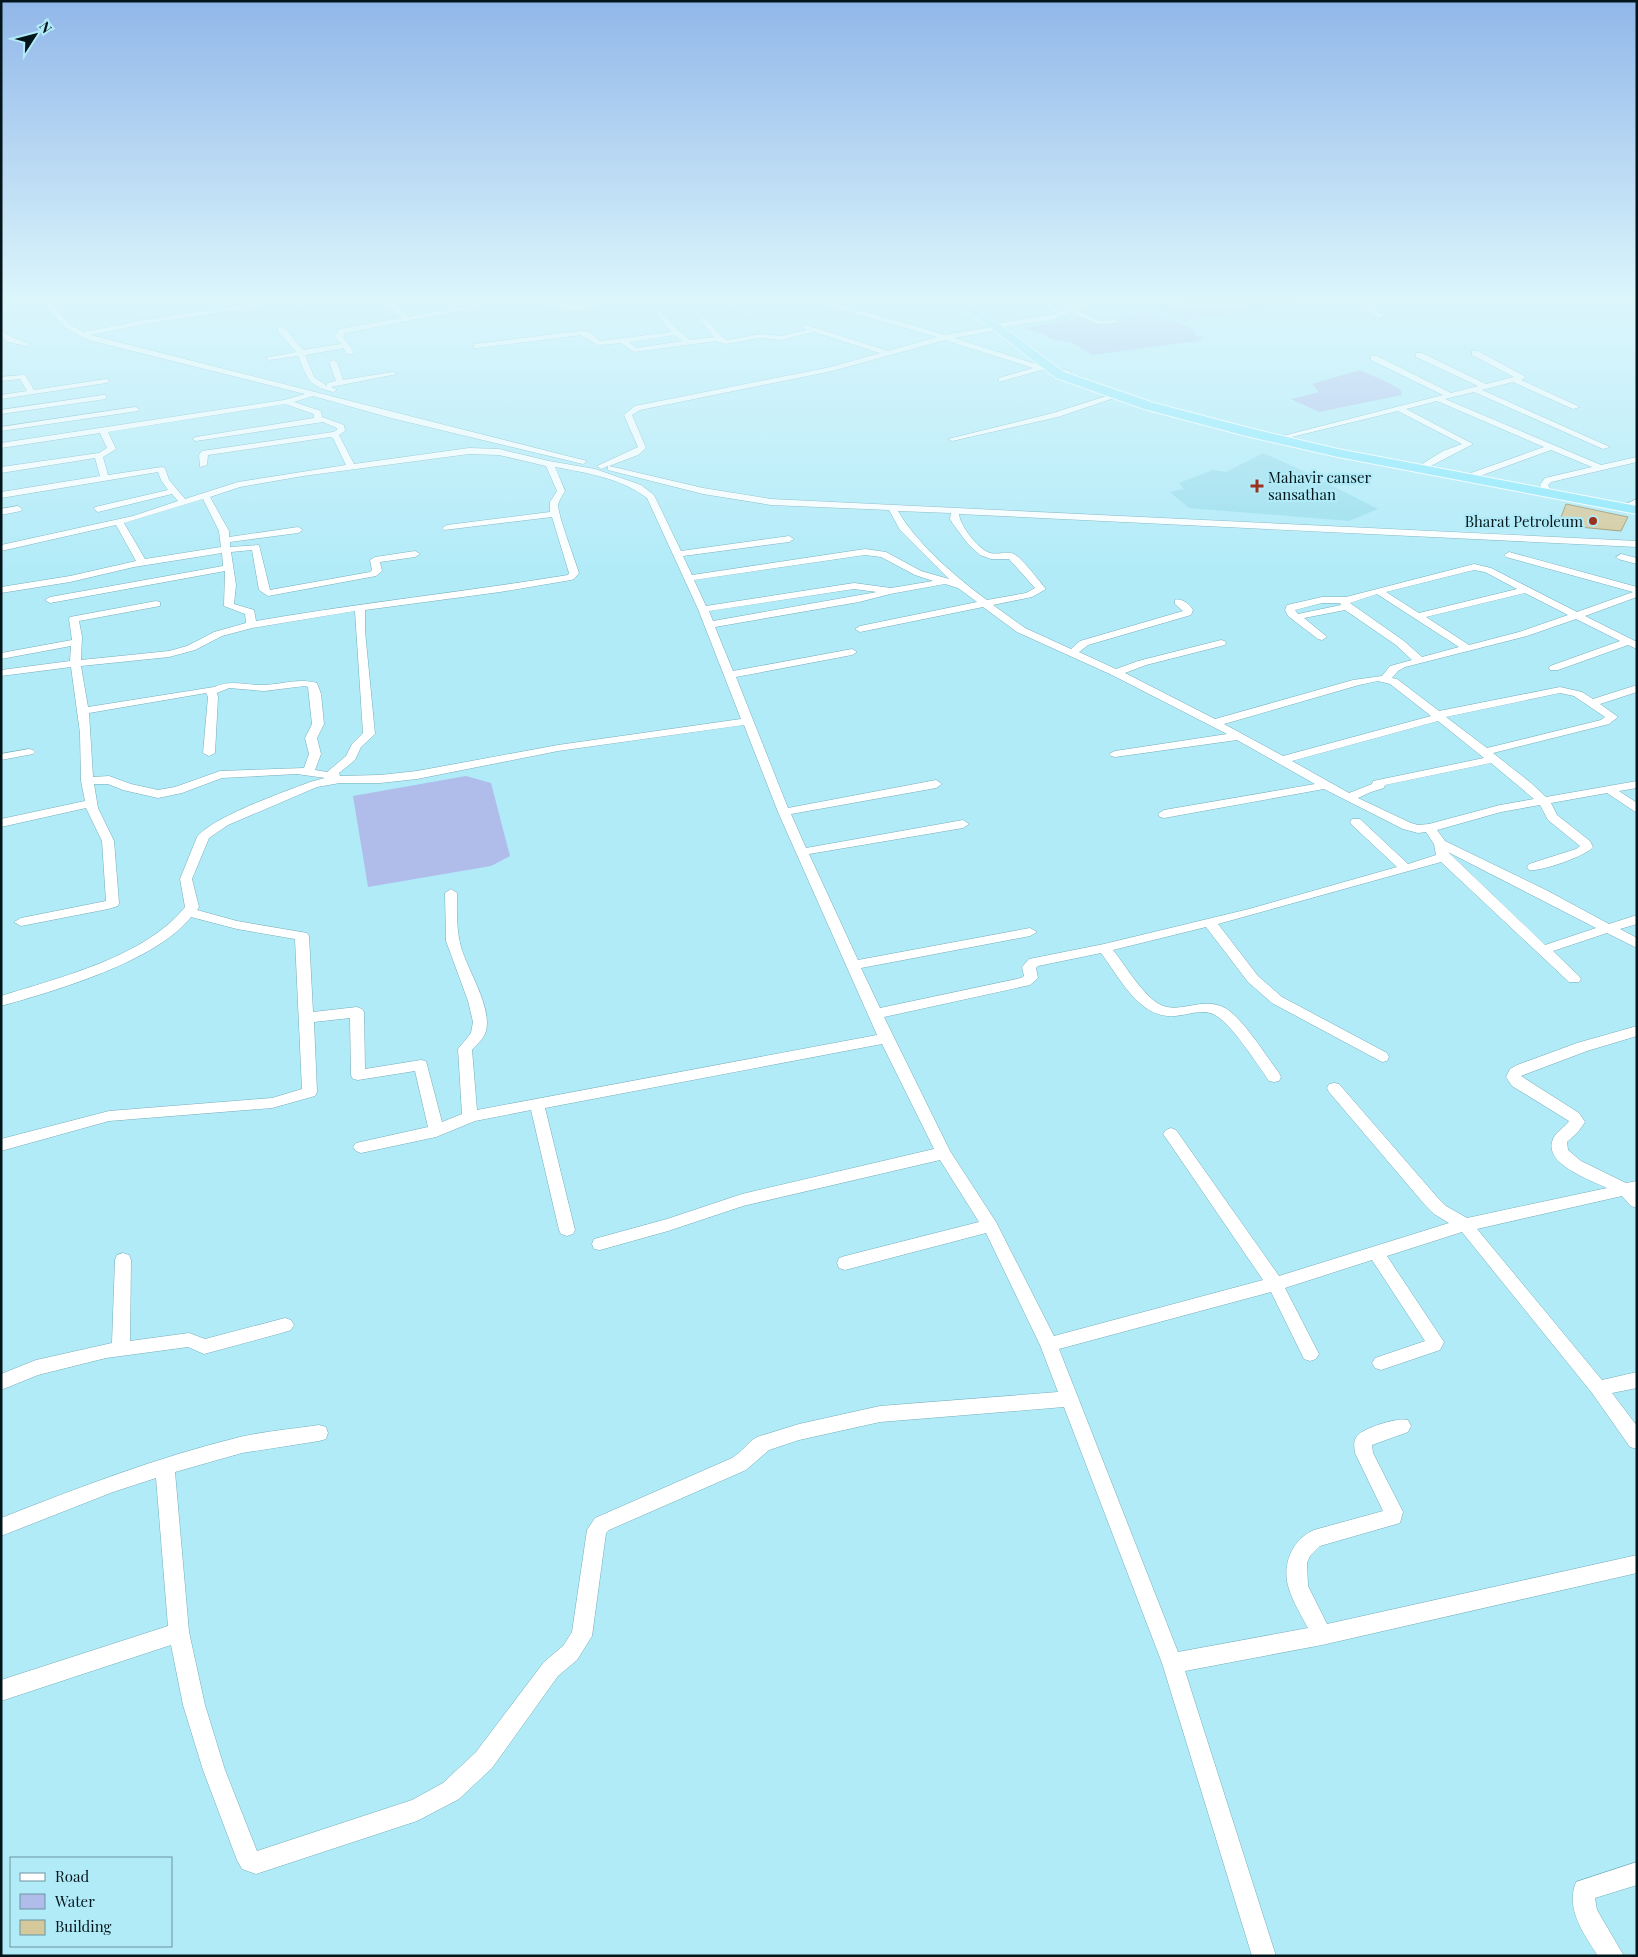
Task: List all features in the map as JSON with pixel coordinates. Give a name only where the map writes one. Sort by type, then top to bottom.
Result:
[{"type":"highway","points":[[1106,392],[1278,438],[1381,462],[1635,506]]},
{"type":"highway","points":[[1121,392],[1154,404],[1278,438],[1547,490]]},
{"type":"street","points":[[1,397],[36,392]]},
{"type":"street","points":[[301,392],[596,468],[746,499],[771,502],[1637,544]]},
{"type":"street","points":[[338,392],[375,402]]},
{"type":"street","points":[[596,468],[635,453],[642,448],[629,419],[628,415],[632,410],[718,392]]},
{"type":"street","points":[[1444,392],[1451,396]]},
{"type":"street","points":[[1278,438],[1466,392]]},
{"type":"street","points":[[1481,392],[1606,447]]},
{"type":"street","points":[[1542,392],[1576,407]]},
{"type":"street","points":[[196,439],[212,425],[309,395]]},
{"type":"street","points":[[952,439],[1055,415],[1116,396]]},
{"type":"street","points":[[1,412],[103,397]]},
{"type":"street","points":[[1438,399],[1601,468]]},
{"type":"street","points":[[285,402],[318,413],[318,419]]},
{"type":"street","points":[[1398,408],[1469,444],[1446,453],[1425,466]]},
{"type":"street","points":[[1,429],[135,409]]},
{"type":"street","points":[[1,446],[103,430],[318,419],[329,420],[342,427],[341,431],[334,435],[205,453],[203,465]]},
{"type":"street","points":[[1,470],[99,456],[112,450],[103,430]]},
{"type":"street","points":[[334,435],[351,467]]},
{"type":"street","points":[[1474,475],[1552,447]]},
{"type":"street","points":[[1,548],[119,522],[205,495],[263,480],[479,451],[508,454],[549,464],[596,468],[648,493],[654,502],[710,624],[784,812],[886,1038],[944,1153],[990,1226],[1049,1345],[1172,1663],[1264,1956]]},
{"type":"street","points":[[99,456],[105,478]]},
{"type":"street","points":[[1547,490],[1545,483],[1548,480],[1637,459]]},
{"type":"street","points":[[1,673],[174,653],[191,648],[218,634],[251,625],[571,577],[574,573],[569,552],[555,514],[554,502],[561,491],[549,464]]},
{"type":"street","points":[[1,495],[159,469],[162,470],[165,480],[173,492],[183,502]]},
{"type":"street","points":[[98,509],[173,492]]},
{"type":"street","points":[[205,495],[220,522],[228,567],[232,575],[229,606],[250,612],[251,625]]},
{"type":"street","points":[[892,508],[903,528],[961,586],[1021,630],[1116,673],[1239,736],[1349,798],[1407,826],[1418,829],[1430,828],[1500,809],[1637,784]]},
{"type":"street","points":[[1,512],[18,509]]},
{"type":"street","points":[[860,629],[986,604],[1034,593],[1041,589],[1012,558],[1005,555],[989,555],[980,550],[955,520],[955,512]]},
{"type":"street","points":[[447,528],[555,514]]},
{"type":"street","points":[[119,522],[136,548],[142,563]]},
{"type":"street","points":[[1,590],[70,579],[298,530]]},
{"type":"street","points":[[678,554],[789,539]]},
{"type":"street","points":[[225,547],[256,548],[264,590],[268,593],[373,574],[377,571],[375,560],[415,554]]},
{"type":"street","points":[[688,578],[871,552],[888,556],[918,573],[961,586]]},
{"type":"street","points":[[1509,555],[1637,590]]},
{"type":"street","points":[[1622,557],[1637,561]]},
{"type":"street","points":[[74,607],[228,567]]},
{"type":"street","points":[[1322,637],[1296,617],[1347,603],[1378,591],[1474,567],[1488,570],[1527,589],[1632,644]]},
{"type":"street","points":[[710,624],[859,600],[891,591],[945,582]]},
{"type":"street","points":[[703,609],[854,586],[891,591]]},
{"type":"street","points":[[1418,616],[1527,589]]},
{"type":"street","points":[[1378,591],[1469,649]]},
{"type":"street","points":[[1386,678],[1392,668],[1418,660],[1469,649],[1579,616],[1637,594]]},
{"type":"street","points":[[50,600],[74,607],[156,604]]},
{"type":"street","points":[[1072,653],[1084,643],[1187,614],[1188,610],[1178,602]]},
{"type":"street","points":[[1347,603],[1411,652],[1418,660]]},
{"type":"street","points":[[21,922],[113,903],[108,841],[91,803],[88,781],[84,711],[75,664],[76,633],[74,607]]},
{"type":"street","points":[[334,778],[334,771],[351,758],[356,746],[369,734],[360,631],[360,608]]},
{"type":"street","points":[[1,656],[76,642]]},
{"type":"street","points":[[1116,673],[1142,663],[1221,643]]},
{"type":"street","points":[[1554,668],[1632,644]]},
{"type":"street","points":[[731,675],[852,652]]},
{"type":"street","points":[[1214,723],[1357,682],[1386,678],[1400,685],[1527,785],[1544,802],[1552,817],[1583,841],[1587,847],[1580,852],[1533,867]]},
{"type":"street","points":[[84,711],[202,689],[210,689],[212,691],[228,685],[259,688],[305,683],[312,685],[316,691],[314,713],[318,724],[311,738],[315,754],[308,772]]},
{"type":"street","points":[[1592,703],[1637,688]]},
{"type":"street","points":[[1283,760],[1439,716],[1560,690],[1578,694],[1612,717],[1610,720],[1490,756],[1378,785],[1349,798]]},
{"type":"street","points":[[209,753],[212,691]]},
{"type":"street","points":[[88,781],[109,780],[127,787],[158,794],[178,790],[220,775],[288,771],[308,772],[334,778],[380,779],[417,776],[558,748],[748,721]]},
{"type":"street","points":[[1115,754],[1239,736]]},
{"type":"street","points":[[1,757],[29,752]]},
{"type":"street","points":[[1,1001],[88,972],[166,935],[190,912],[192,903],[186,880],[206,834],[224,822],[293,792],[334,778]]},
{"type":"street","points":[[784,812],[936,784]]},
{"type":"street","points":[[1164,814],[1327,785]]},
{"type":"street","points":[[1610,790],[1637,809]]},
{"type":"street","points":[[1,823],[91,803]]},
{"type":"street","points":[[1356,822],[1405,868]]},
{"type":"street","points":[[802,852],[963,824]]},
{"type":"street","points":[[1430,828],[1441,850],[1574,979]]},
{"type":"street","points":[[876,1014],[1025,982],[1031,978],[1030,967],[1034,962],[1104,948],[1320,894],[1405,868],[1441,850]]},
{"type":"street","points":[[1441,850],[1609,928],[1637,944]]},
{"type":"street","points":[[451,893],[453,942],[466,981],[476,1001],[480,1024],[478,1034],[465,1049],[470,1114],[472,1116]]},
{"type":"street","points":[[1,1145],[109,1116],[272,1103],[310,1092],[302,936],[237,924],[190,912]]},
{"type":"street","points":[[1543,950],[1637,919]]},
{"type":"street","points":[[1209,922],[1253,979],[1277,1000],[1382,1057]]},
{"type":"street","points":[[854,965],[1030,932]]},
{"type":"street","points":[[1104,948],[1147,1003],[1155,1010],[1175,1012],[1206,1007],[1222,1011],[1230,1018],[1274,1077]]},
{"type":"street","points":[[306,1018],[357,1012],[358,1075],[421,1064],[436,1131]]},
{"type":"street","points":[[1633,1193],[1580,1168],[1563,1156],[1559,1149],[1559,1144],[1561,1138],[1575,1126],[1574,1117],[1517,1082],[1513,1077],[1522,1069],[1582,1047],[1637,1031]]},
{"type":"street","points":[[361,1147],[436,1131],[460,1123],[472,1116],[537,1106],[886,1038]]},
{"type":"street","points":[[1334,1088],[1431,1201],[1440,1210],[1465,1225],[1598,1388],[1637,1440]]},
{"type":"street","points":[[537,1106],[567,1230]]},
{"type":"street","points":[[1171,1134],[1275,1284],[1310,1354]]},
{"type":"street","points":[[600,1244],[668,1225],[742,1200],[944,1153]]},
{"type":"street","points":[[1049,1345],[1275,1284],[1465,1225],[1633,1193]]},
{"type":"street","points":[[845,1262],[990,1226]]},
{"type":"street","points":[[1376,1253],[1435,1342],[1434,1345],[1381,1363]]},
{"type":"street","points":[[121,1348],[123,1260]]},
{"type":"street","points":[[1,1382],[21,1372],[42,1366],[121,1348],[189,1340],[204,1347],[284,1325]]},
{"type":"street","points":[[1598,1388],[1637,1380]]},
{"type":"street","points":[[165,1467],[179,1632],[194,1705],[214,1770],[245,1852],[250,1861],[256,1863],[417,1810],[451,1791],[471,1774],[484,1760],[551,1669],[574,1649],[582,1636],[597,1530],[602,1524],[739,1464],[747,1459],[758,1446],[764,1443],[799,1432],[880,1414],[1070,1399]]},
{"type":"street","points":[[1322,1635],[1298,1587],[1297,1564],[1302,1550],[1314,1539],[1393,1517],[1394,1512],[1364,1453],[1363,1446],[1364,1441],[1369,1437],[1402,1426]]},
{"type":"street","points":[[1,1527],[111,1484],[165,1467],[242,1445],[319,1433]]},
{"type":"street","points":[[1172,1663],[1322,1635],[1637,1564]]},
{"type":"street","points":[[1,1690],[179,1632]]},
{"type":"street","points":[[1612,1956],[1584,1908],[1581,1899],[1584,1890],[1637,1873]]},
{"type":"shaded area","name":"Mahavir canser sansathan","points":[[1263,453],[1378,509],[1349,521],[1189,508],[1170,492],[1184,489],[1179,483],[1213,470],[1226,472]]},
{"type":"water","points":[[1318,392],[1401,392],[1402,395],[1319,412],[1291,399]]},
{"type":"water","points":[[466,776],[491,783],[510,856],[491,866],[368,887],[353,796]]},
{"type":"building","name":"Bharat Petroleum","points":[[1566,504],[1628,517],[1621,531],[1558,525]]},
{"type":"place","name":"Mahavir canser sansathan","points":[[1257,486]]},
{"type":"place","name":"Bharat Petroleum","points":[[1593,521]]}]
